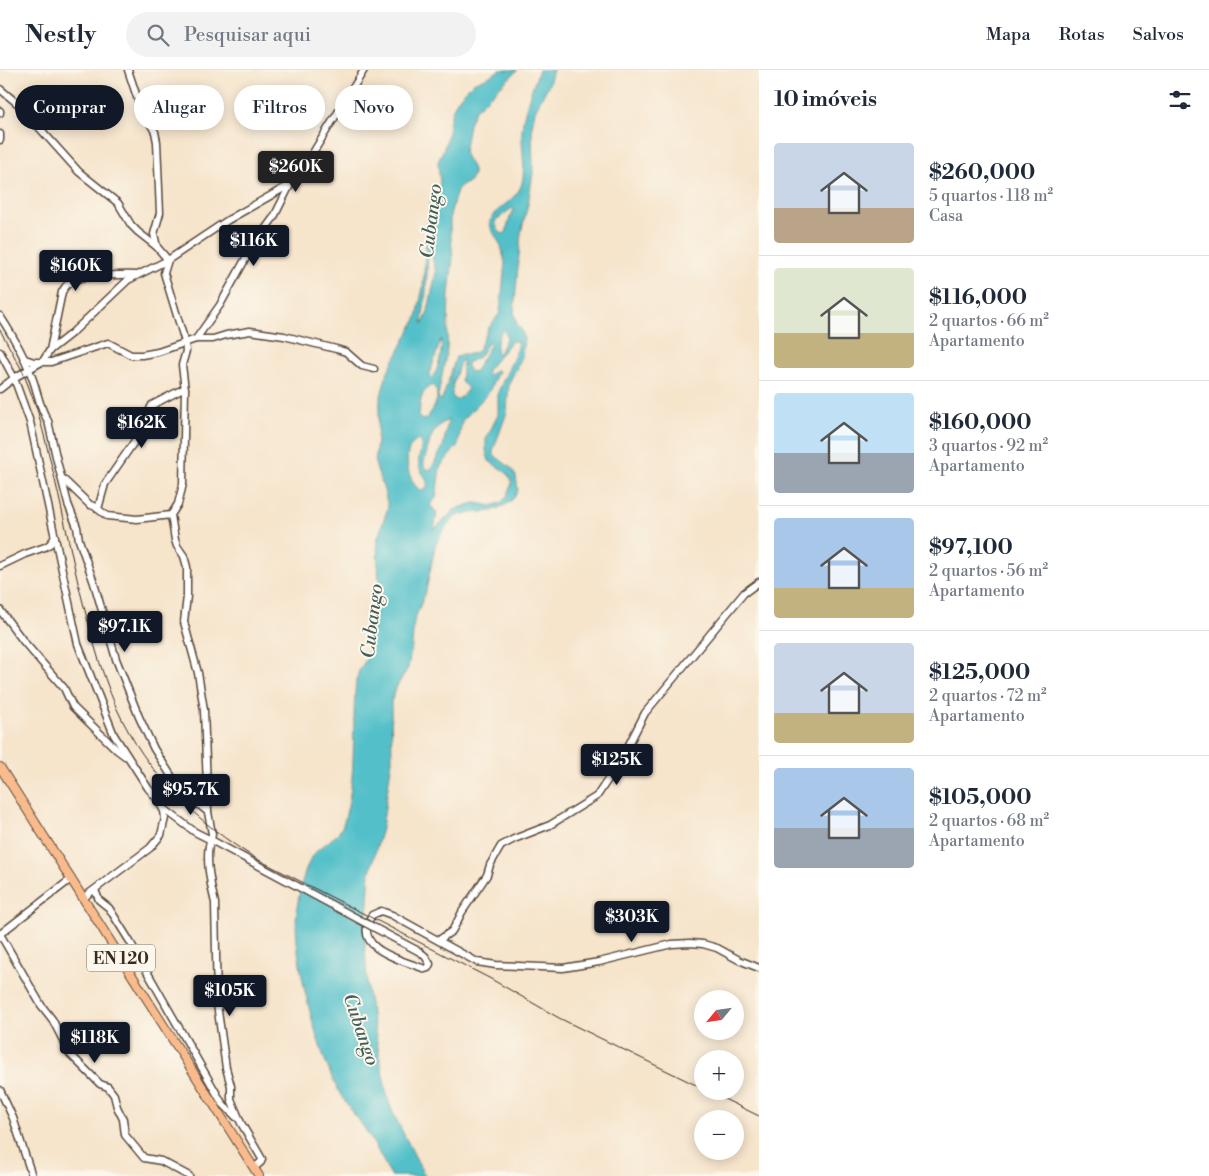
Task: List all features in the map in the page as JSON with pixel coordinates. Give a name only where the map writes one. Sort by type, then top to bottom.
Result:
[{"type":"main road","name":"EN 120","points":[[0,766],[258,1173]]},
{"type":"street","points":[[128,70],[139,103],[155,132],[160,213],[154,234],[157,246],[168,260]]},
{"type":"street","points":[[196,339],[220,305],[252,247],[274,217],[290,184],[306,164],[364,70]]},
{"type":"street","points":[[0,89],[18,104],[79,172],[118,202],[131,225],[138,232],[157,246]]},
{"type":"street","points":[[0,134],[0,140]]},
{"type":"street","points":[[0,389],[14,378],[43,361],[50,350],[74,332],[128,280],[168,260],[228,220],[290,184]]},
{"type":"street","points":[[168,260],[164,273],[186,351],[182,365],[185,388],[183,484],[178,504],[172,515],[175,540],[184,556],[187,567],[187,596],[184,622],[198,673],[204,710],[208,812],[212,834],[208,846],[208,856],[215,903],[217,1004],[231,1099],[239,1119],[261,1156],[258,1173]]},
{"type":"street","points":[[50,350],[62,292],[67,285],[77,279],[121,275],[138,276]]},
{"type":"street","points":[[0,316],[25,359],[48,421],[68,504],[77,526],[79,540],[94,583],[116,659],[139,718],[154,749],[172,776],[193,800],[208,812]]},
{"type":"street","points":[[25,359],[34,362],[52,362],[103,344],[114,345],[131,355],[142,355],[158,352],[196,339],[213,339],[247,331],[276,334],[346,352],[359,364],[374,369]]},
{"type":"street","points":[[0,352],[14,378],[30,422],[78,644],[114,735],[162,807],[195,832],[297,886],[373,928],[425,956],[430,966],[425,969],[381,951],[372,945],[366,933],[367,926],[371,917],[378,912],[384,912],[478,962],[496,965],[563,968],[599,962],[672,944],[690,943],[717,948],[759,968]]},
{"type":"street","points":[[98,509],[105,484],[134,442],[152,405],[185,388]]},
{"type":"street","points":[[62,477],[90,505],[107,516],[137,519],[172,515]]},
{"type":"street","points":[[0,566],[25,554],[44,548],[55,537]]},
{"type":"street","points":[[439,940],[452,931],[462,912],[487,875],[490,865],[501,846],[550,826],[597,796],[622,758],[646,713],[744,593],[759,582]]},
{"type":"street","points":[[0,610],[24,642],[64,688],[73,707],[117,750],[128,758]]},
{"type":"street","points":[[83,898],[150,848],[161,835],[165,818],[162,807]]},
{"type":"street","points":[[71,879],[1,931],[70,1054],[100,1084],[108,1087],[114,1095],[123,1119],[125,1135],[144,1158],[166,1163],[189,1176]]},
{"type":"street","points":[[95,890],[99,900],[110,908],[222,1103],[239,1119]]},
{"type":"street","points":[[0,1090],[13,1118],[32,1176]]},
{"type":"water","name":"Cubango","points":[[500,70],[518,70],[475,110],[469,124],[464,153],[473,169],[473,175],[469,182],[457,190],[450,215],[453,258],[449,294],[447,350],[438,396],[442,400],[456,357],[478,351],[488,329],[500,313],[505,263],[501,246],[491,228],[490,221],[497,211],[512,199],[520,189],[524,170],[522,129],[526,107],[539,70],[553,70],[549,84],[535,111],[532,126],[533,173],[521,233],[514,313],[524,338],[522,357],[509,383],[507,412],[493,451],[494,455],[511,468],[516,476],[518,490],[514,498],[507,504],[492,511],[461,514],[455,517],[442,532],[435,546],[426,591],[414,621],[408,668],[397,686],[391,702],[392,760],[382,828],[370,872],[365,948],[368,993],[387,1096],[392,1111],[425,1176],[391,1176],[367,1132],[339,1092],[322,1052],[314,1028],[302,976],[296,927],[297,908],[307,866],[314,854],[341,830],[351,789],[356,681],[359,671],[368,656],[379,586],[377,541],[388,507],[375,464],[380,400],[387,373],[417,317],[423,287],[428,215],[430,204],[440,184],[438,162],[446,143],[451,114],[461,95],[473,83]],"holes":[[[512,208],[514,209],[506,233],[502,234],[497,228],[495,221]],[[429,251],[436,272],[428,311],[423,324],[426,292]],[[504,330],[507,337],[497,354],[499,337]],[[441,339],[440,359],[431,378],[430,373]],[[512,341],[517,341],[518,348],[498,392],[498,415],[486,439],[489,461],[507,473],[512,483],[507,496],[502,502],[492,506],[475,503],[461,507],[454,510],[434,529],[437,513],[430,505],[436,498],[440,467],[458,445],[462,421],[489,392],[498,371],[496,370],[488,376],[487,370]],[[488,343],[490,343],[475,371],[471,372],[467,367],[467,363],[479,357]],[[463,360],[461,382],[468,388],[463,396],[456,400],[452,396],[453,384],[460,362]],[[433,385],[436,389],[437,398],[432,411],[426,419],[422,420],[419,417],[425,390]],[[448,420],[443,447],[431,469],[427,470],[424,462],[434,432]],[[420,440],[419,465],[427,484],[427,488],[422,491],[412,481],[407,456],[413,443]]]},
{"type":"railway","points":[[0,330],[23,372],[37,409],[86,615],[111,694],[129,732],[143,755],[176,795],[214,830],[257,859],[491,979],[559,1018],[694,1084]]},
{"type":"railway","points":[[726,1100],[759,1116]]}]
